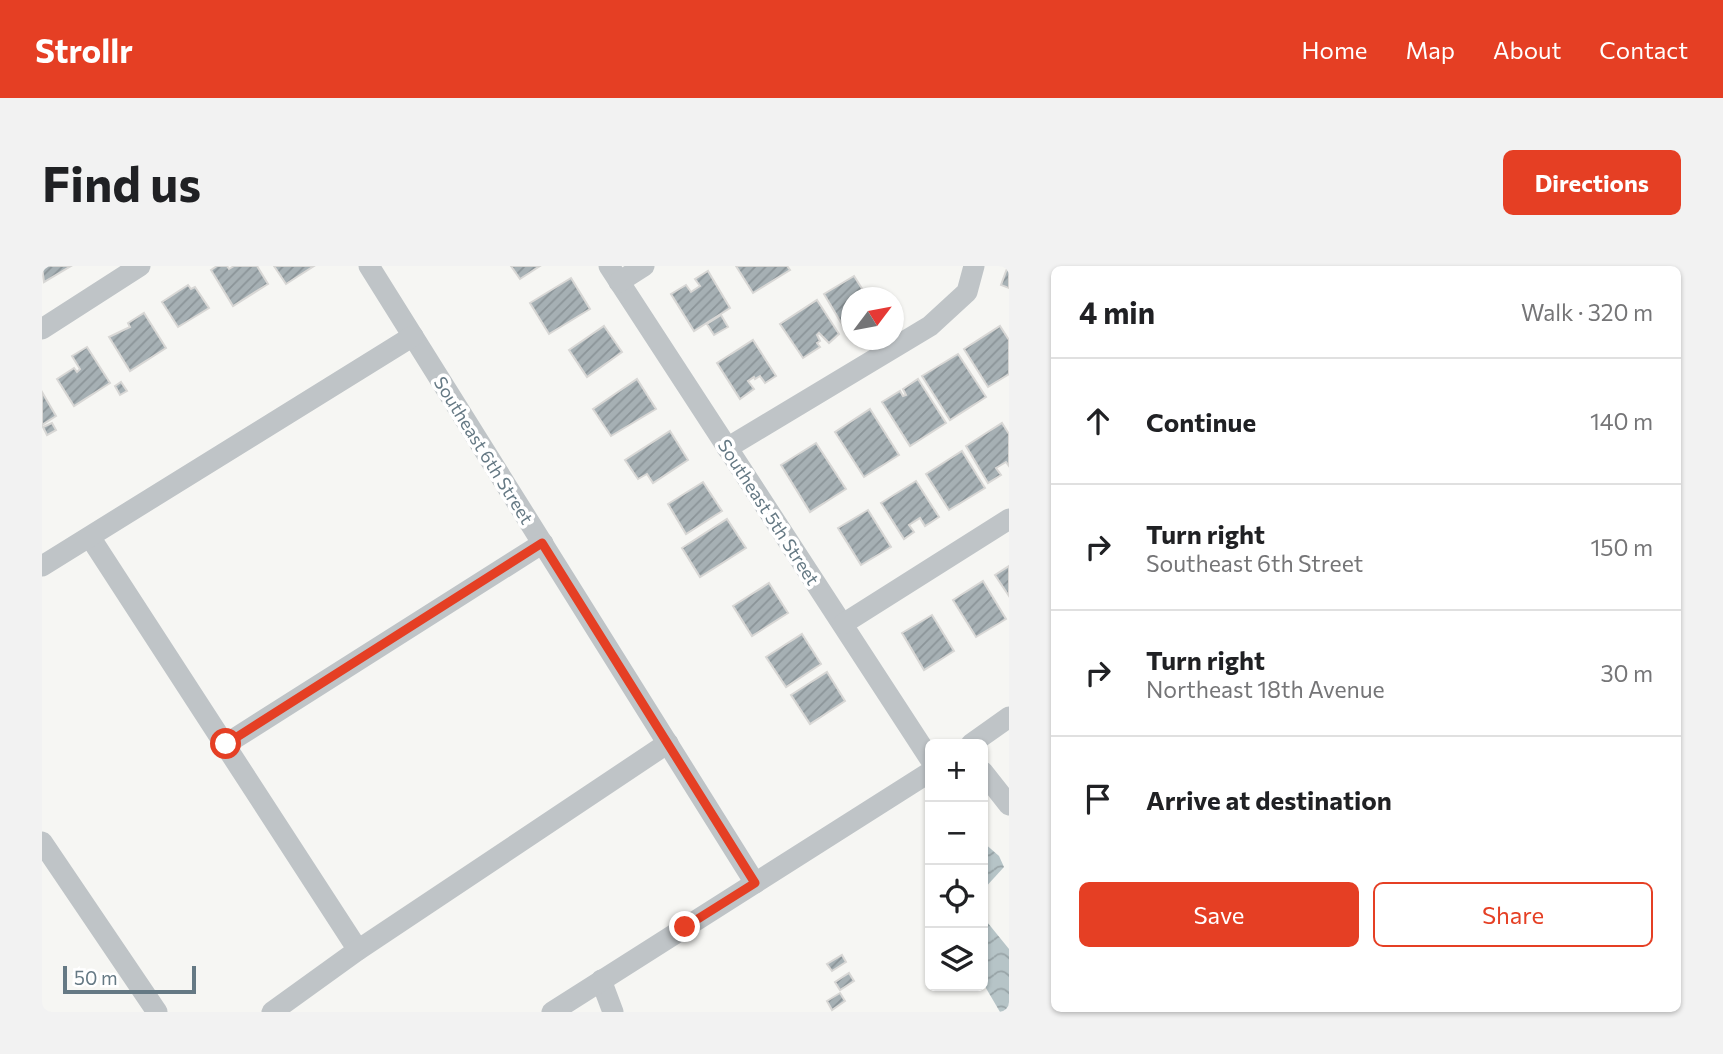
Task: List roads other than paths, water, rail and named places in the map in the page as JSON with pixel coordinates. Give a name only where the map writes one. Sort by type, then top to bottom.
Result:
[{"type":"street","name":"Southeast 6th Street","points":[[369,266],[755,883]]},
{"type":"street","points":[[614,274],[644,266]]},
{"type":"street","points":[[727,448],[930,326],[967,292],[974,266]]},
{"type":"street","points":[[42,329],[133,268]]},
{"type":"street","name":"Southeast 5th Street","points":[[614,274],[925,751]]},
{"type":"street","points":[[42,566],[412,336]]},
{"type":"street","points":[[843,624],[1009,519]]},
{"type":"street","points":[[90,537],[358,950]]},
{"type":"street","points":[[226,744],[542,543]]},
{"type":"street","points":[[980,739],[1007,723]]},
{"type":"street","points":[[272,1012],[358,950],[668,743]]},
{"type":"street","points":[[552,1012],[925,775]]},
{"type":"street","points":[[988,778],[1009,805]]},
{"type":"street","points":[[42,842],[157,1012]]},
{"type":"street","points":[[601,980],[613,1012]]},
{"type":"water","points":[[988,846],[999,856],[1004,867],[988,885]]},
{"type":"water","points":[[988,923],[1009,949],[1009,1012],[1000,1012],[988,991]]}]
